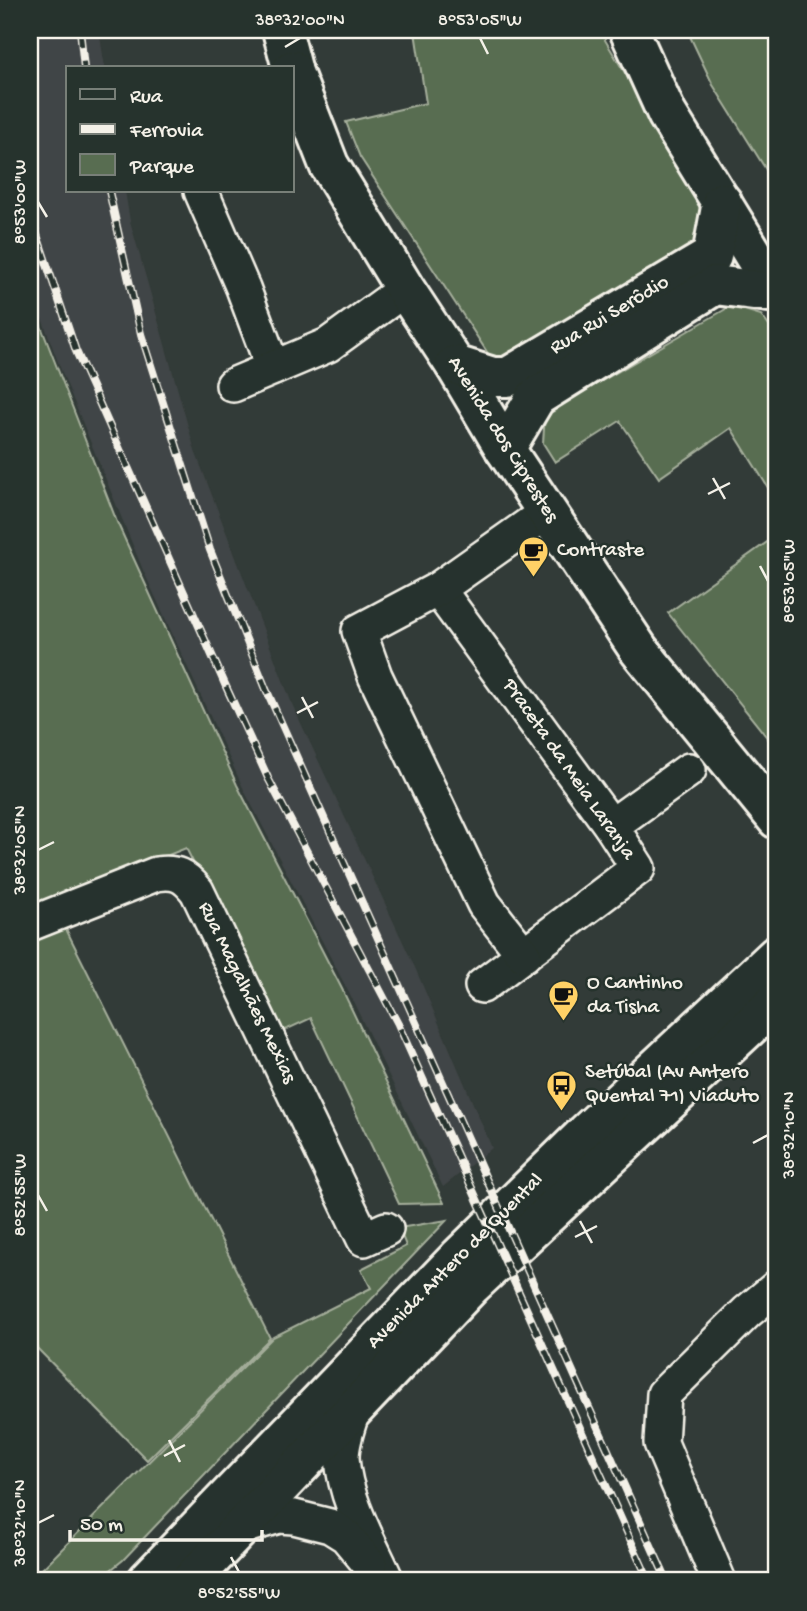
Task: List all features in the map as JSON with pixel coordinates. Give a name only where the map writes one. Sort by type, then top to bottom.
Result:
[{"type":"main road","name":"Avenida dos Ciprestes","points":[[282,30],[291,66]]},
{"type":"main road","points":[[629,30],[667,114],[777,293]]},
{"type":"main road","name":"Avenida dos Ciprestes","points":[[294,74],[329,165],[505,449],[639,650],[777,819]]},
{"type":"main road","name":"Rua Rui Serôdio","points":[[455,365],[493,377],[508,377],[712,256],[722,202]]},
{"type":"main road","name":"Rua Rui Serôdio","points":[[505,449],[536,397],[715,285],[777,293]]},
{"type":"main road","name":"Avenida Antero de Quental","points":[[148,1580],[460,1256],[586,1133],[777,954]]},
{"type":"main road","name":"Avenida Antero de Quental","points":[[190,1581],[472,1285],[775,1003]]},
{"type":"street","points":[[201,192],[243,288],[273,368]]},
{"type":"street","points":[[233,385],[328,345],[405,289]]},
{"type":"street","points":[[523,955],[484,904],[380,688],[359,631],[438,589],[547,512]]},
{"type":"street","name":"Praceta da Meia Laranja","points":[[438,589],[638,868],[482,986]]},
{"type":"street","points":[[611,827],[690,769]]},
{"type":"street","name":"Rua Magalhães Mexias","points":[[30,924],[156,874],[172,871],[189,881],[197,891],[364,1240],[386,1229]]},
{"type":"street","points":[[719,1581],[661,1443],[664,1394],[747,1312],[777,1287]]},
{"type":"street","points":[[352,1411],[344,1437],[344,1474],[359,1519],[386,1581]]},
{"type":"street","points":[[242,1527],[279,1516],[330,1526],[346,1536],[386,1581]]},
{"type":"shaded area","points":[[30,30],[99,30],[105,66],[66,66],[66,192],[125,192],[130,221],[195,451],[292,704],[416,970],[492,1148],[443,1187],[348,991],[245,792],[143,570],[61,370],[30,286]]},
{"type":"green space","points":[[604,30],[605,40],[683,169],[708,220],[697,251],[518,360],[489,355],[360,157],[346,122],[426,103],[415,32]]},
{"type":"green space","points":[[687,30],[777,30],[777,187],[713,85]]},
{"type":"green space","points":[[30,298],[117,522],[237,785],[342,989],[444,1203],[399,1204],[311,1018],[279,1033],[186,848],[30,910]]},
{"type":"green space","points":[[731,306],[761,315],[777,337],[777,502],[731,428],[659,478],[620,421],[555,462],[543,443],[545,414]]},
{"type":"green space","points":[[777,535],[777,750],[668,613]]},
{"type":"green space","points":[[64,925],[270,1338],[147,1460],[30,1341],[30,939]]},
{"type":"green space","points":[[447,1220],[123,1560],[97,1581],[30,1581],[273,1337],[371,1288],[361,1269],[406,1246],[399,1228]]},
{"type":"railway","points":[[80,30],[84,66]]},
{"type":"railway","points":[[109,192],[141,334],[210,550],[266,689],[667,1581]]},
{"type":"railway","points":[[30,214],[76,351],[228,691],[268,778],[398,1024],[649,1581]]},
{"type":"place","name":"Contraste","points":[[534,578]]},
{"type":"place","name":"O Cantinho da Tisha","points":[[564,1023]]},
{"type":"place","name":"Setúbal (Av Antero Quental 71) Viaduto","points":[[562,1112]]}]
